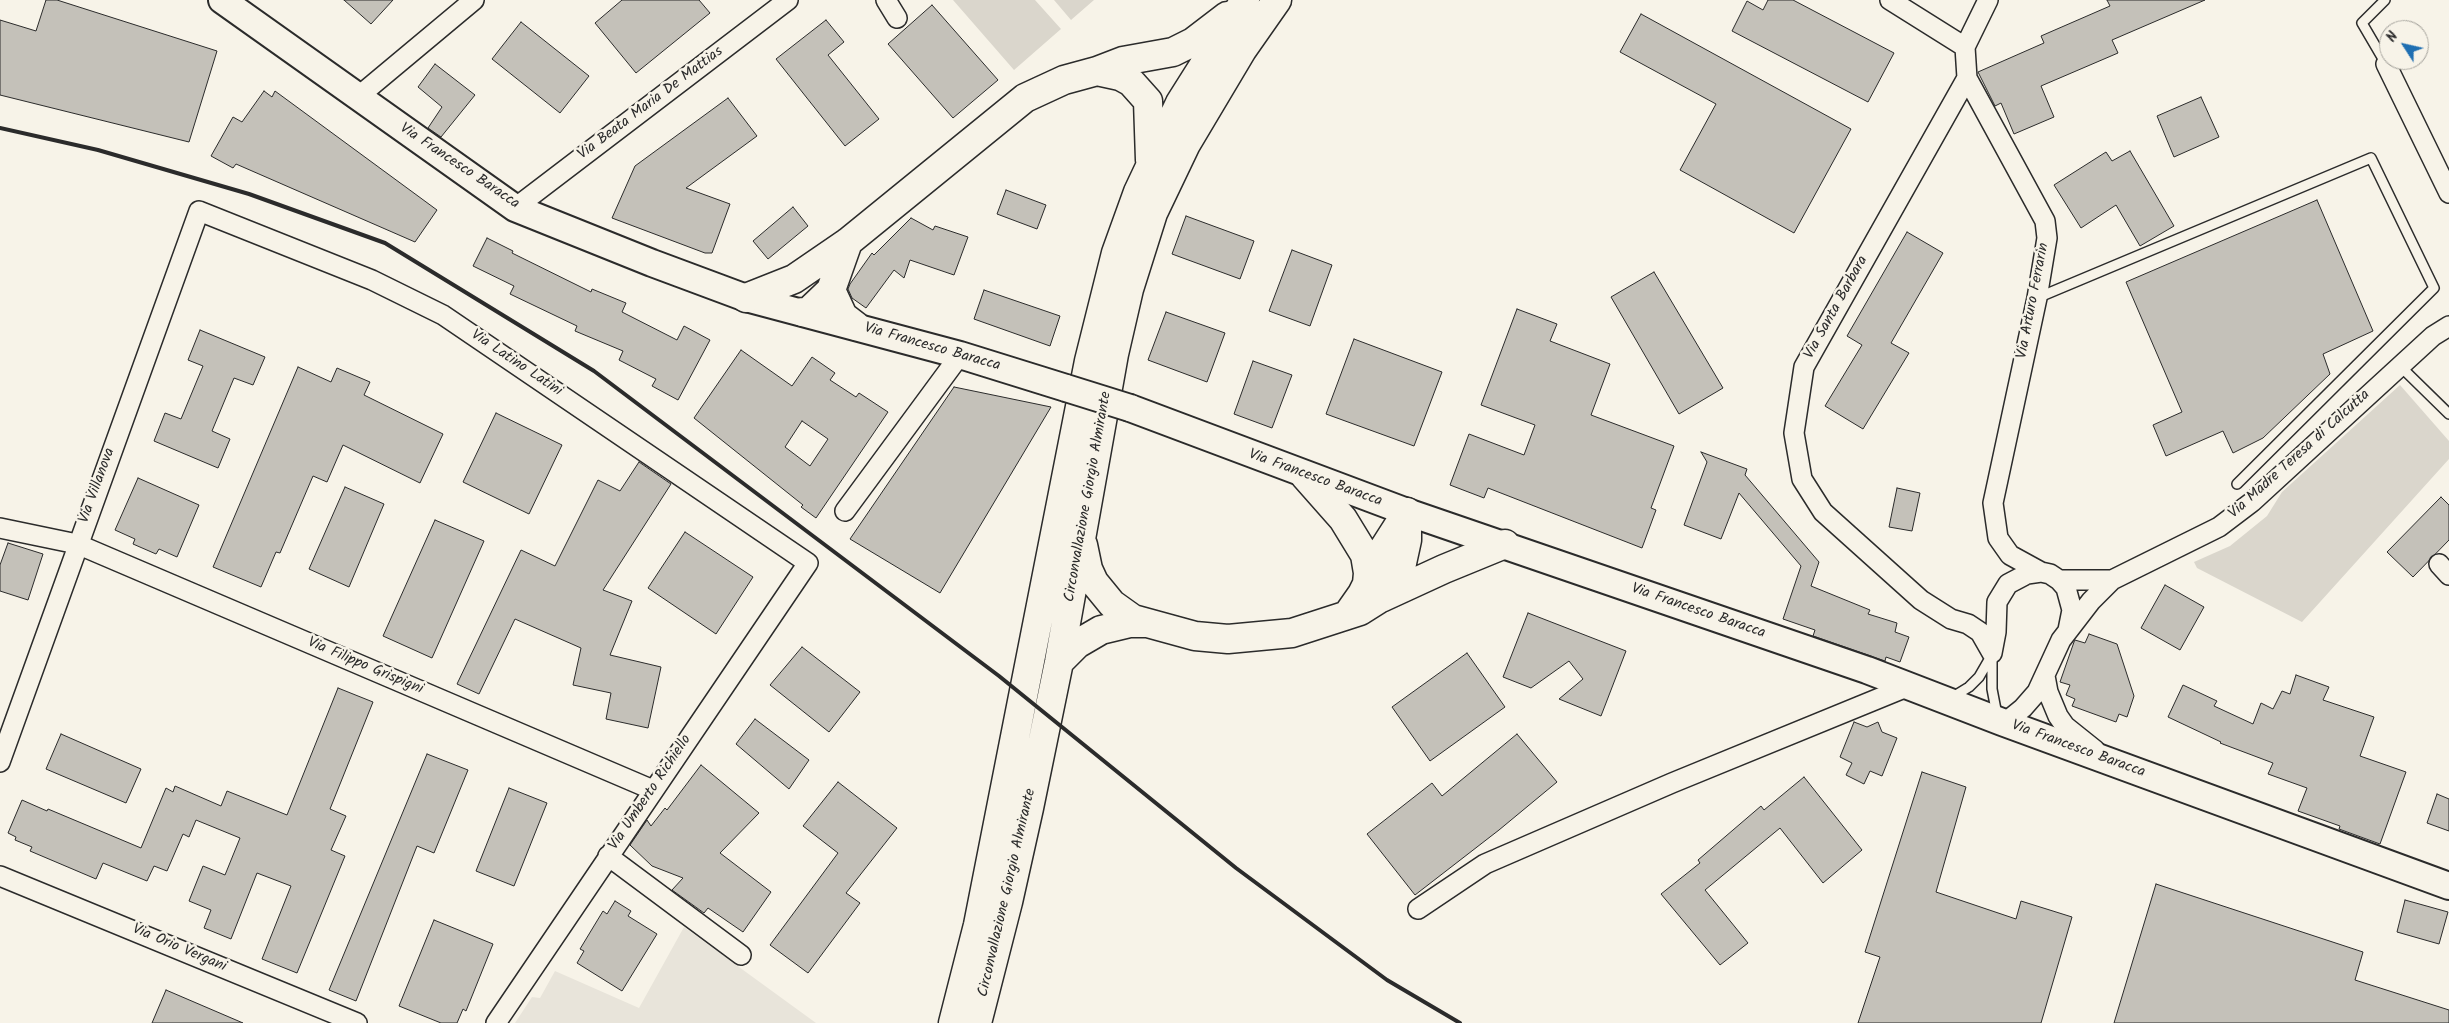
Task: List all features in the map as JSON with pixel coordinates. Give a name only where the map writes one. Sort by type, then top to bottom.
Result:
[{"type":"highway","points":[[746,298],[794,279],[848,242],[1025,98],[1064,80],[1097,72],[1123,61],[1173,52],[1193,42],[1244,0]]},
{"type":"highway","name":"Circonvallazione Giorgio Almirante","points":[[953,1023],[982,906],[1089,361],[1116,253],[1150,168],[1180,103],[1244,0]]},
{"type":"highway","name":"Circonvallazione Giorgio Almirante","points":[[977,1023],[1008,902],[1059,662],[1083,524],[1128,289],[1153,213],[1186,144],[1242,50],[1277,0]]},
{"type":"highway","points":[[1097,72],[1120,76],[1131,82],[1148,101],[1150,168]]},
{"type":"highway","points":[[794,279],[796,310],[808,312],[831,290],[848,242]]},
{"type":"highway","points":[[831,290],[843,316],[856,326]]},
{"type":"highway","points":[[1305,476],[1355,536],[1366,555],[1368,573]]},
{"type":"highway","points":[[1348,614],[1362,594],[1368,573],[1407,512]]},
{"type":"highway","points":[[1380,599],[1396,578],[1402,563],[1407,540],[1407,512]]},
{"type":"highway","points":[[1083,524],[1084,554],[1094,582],[1112,604],[1133,619],[1144,623],[1195,636],[1228,639],[1292,633],[1360,611],[1380,599],[1444,569],[1505,544]]},
{"type":"highway","points":[[1059,662],[1077,644],[1101,630],[1122,624],[1144,623]]},
{"type":"main road","name":"Via Francesco Baracca","points":[[222,0],[515,208],[652,263],[746,298],[960,355],[1130,408],[1305,476],[1909,686],[2112,763],[2449,886]]},
{"type":"street","points":[[359,96],[474,0]]},
{"type":"street","name":"Via Beata Maria De Mattias","points":[[515,208],[788,0]]},
{"type":"street","points":[[886,0],[896,18]]},
{"type":"street","points":[[1890,0],[1965,47]]},
{"type":"street","name":"Via Arturo Ferrarin","points":[[1988,0],[1965,47],[1967,78],[2045,221],[2047,238],[2036,298],[2001,454],[1993,503],[1998,538],[2010,555],[2059,580]]},
{"type":"street","points":[[2389,70],[2449,193]]},
{"type":"street","name":"Via Santa Barbara","points":[[1967,78],[1804,366],[1794,433],[1802,479],[1823,512],[1921,600],[1951,619],[1968,624],[1980,632],[1992,653]]},
{"type":"street","name":"Via Villanova","points":[[0,762],[198,211]]},
{"type":"street","name":"Via Latino Latini","points":[[198,211],[372,280],[443,315],[808,563]]},
{"type":"street","name":"Via Madre Teresa di Calcutta","points":[[2112,580],[2220,527],[2252,502],[2433,336],[2449,326]]},
{"type":"street","points":[[845,511],[960,355]]},
{"type":"street","name":"Via Filippo Grispigni","points":[[0,528],[77,544],[653,790]]},
{"type":"street","name":"Via Umberto Richiello","points":[[496,1023],[808,563]]},
{"type":"street","points":[[1992,653],[1996,632],[1997,602],[2001,592],[2016,577],[2042,572]]},
{"type":"street","points":[[2059,580],[2112,580]]},
{"type":"street","points":[[2059,580],[2066,588],[2072,610],[2066,632]]},
{"type":"street","points":[[2002,722],[2008,721],[2037,692],[2054,653],[2066,632],[2112,580]]},
{"type":"street","points":[[2045,676],[2053,706],[2065,726],[2112,763]]},
{"type":"street","points":[[1418,909],[1485,864],[1672,783],[1909,686]]},
{"type":"street","points":[[608,856],[742,955]]},
{"type":"street","name":"Via Orio Vergani","points":[[0,876],[357,1023]]},
{"type":"lane","points":[[2379,52],[2362,24],[2385,0]]},
{"type":"lane","points":[[2036,298],[2371,158],[2434,288],[2237,484]]},
{"type":"lane","points":[[2400,366],[2449,414]]},
{"type":"lane","points":[[1947,700],[1963,692],[1979,677],[1992,653]]},
{"type":"lane","points":[[1992,653],[1992,690],[1997,714],[2002,722]]},
{"type":"shaded area","points":[[953,0],[1035,0],[1061,29],[1014,70]]},
{"type":"shaded area","points":[[1054,0],[1094,0],[1071,20]]},
{"type":"shaded area","points":[[2400,385],[2449,441],[2449,459],[2302,622],[2197,568],[2194,562],[2230,546],[2267,516],[2282,492]]},
{"type":"shaded area","points":[[684,927],[816,1023],[515,1023],[532,997],[540,998],[555,971],[639,1008]]},
{"type":"building","points":[[46,0],[57,0],[217,51],[189,142],[0,95],[0,20],[36,31]]},
{"type":"building","points":[[344,0],[393,0],[371,24]]},
{"type":"building","points":[[622,0],[699,0],[710,13],[636,73],[595,23]]},
{"type":"building","points":[[1768,0],[1793,0],[1894,53],[1868,102],[1732,31],[1747,1],[1763,10]]},
{"type":"building","points":[[2107,0],[2205,0],[2112,40],[2118,53],[2041,86],[2054,117],[2014,134],[2001,103],[1995,106],[1978,72],[2044,43],[2041,36],[2110,6]]},
{"type":"building","points":[[932,5],[998,80],[953,118],[888,44]]},
{"type":"building","points":[[1641,14],[1851,129],[1794,233],[1680,170],[1716,104],[1620,52]]},
{"type":"building","points":[[826,20],[844,42],[828,55],[879,119],[845,146],[776,59]]},
{"type":"building","points":[[521,22],[589,76],[560,113],[492,59]]},
{"type":"building","points":[[435,64],[475,95],[441,137],[428,128],[442,107],[418,87]]},
{"type":"building","points":[[264,91],[272,97],[275,91],[437,210],[415,242],[236,164],[233,168],[211,156],[233,117],[242,122]]},
{"type":"building","points":[[2201,97],[2219,137],[2174,157],[2157,116]]},
{"type":"building","points":[[728,98],[757,136],[686,188],[730,204],[712,253],[705,253],[612,218],[635,166]]},
{"type":"building","points":[[2130,151],[2174,226],[2140,246],[2116,205],[2081,228],[2054,185],[2106,152],[2112,161]]},
{"type":"building","points":[[1006,190],[1046,205],[1037,229],[997,214]]},
{"type":"building","points":[[2317,200],[2373,331],[2323,354],[2330,374],[2263,438],[2233,453],[2223,431],[2166,456],[2153,425],[2182,412],[2126,282]]},
{"type":"building","points":[[793,207],[808,226],[768,259],[753,241]]},
{"type":"building","points":[[1186,216],[1254,241],[1240,279],[1172,254]]},
{"type":"building","points":[[911,218],[933,230],[935,226],[968,237],[954,275],[910,260],[904,278],[894,270],[866,308],[852,298],[848,289],[850,284],[872,253],[874,255]]},
{"type":"building","points":[[1907,232],[1943,253],[1891,343],[1909,353],[1863,429],[1825,406],[1862,345],[1847,336]]},
{"type":"building","points":[[487,238],[513,251],[512,253],[591,292],[592,289],[626,303],[622,312],[677,340],[684,326],[710,340],[678,400],[652,386],[656,379],[619,360],[623,351],[575,331],[577,326],[510,294],[514,286],[473,266]]},
{"type":"building","points":[[1292,250],[1332,265],[1310,326],[1269,311]]},
{"type":"building","points":[[1654,272],[1723,388],[1679,414],[1611,297]]},
{"type":"building","points":[[984,290],[1060,316],[1050,346],[974,319]]},
{"type":"building","points":[[1517,309],[1557,324],[1550,341],[1610,364],[1591,415],[1674,446],[1651,508],[1656,510],[1642,548],[1488,488],[1484,498],[1450,485],[1469,434],[1524,455],[1535,425],[1481,405]]},
{"type":"building","points":[[1166,312],[1225,333],[1207,382],[1148,360]]},
{"type":"building","points":[[200,330],[265,357],[253,385],[234,378],[212,431],[230,439],[218,468],[154,441],[165,413],[181,419],[203,366],[188,360]]},
{"type":"building","points":[[1354,339],[1442,372],[1414,446],[1326,414]]},
{"type":"building","points":[[741,350],[792,386],[812,357],[835,373],[830,380],[856,397],[859,393],[888,412],[816,518],[801,507],[803,505],[694,418]],"holes":[[[802,421],[828,439],[810,466],[785,447]]]},
{"type":"building","points":[[1253,361],[1292,375],[1272,428],[1234,414]]},
{"type":"building","points":[[298,367],[331,382],[337,368],[370,382],[364,395],[443,434],[420,483],[343,445],[327,482],[313,476],[280,553],[276,552],[261,587],[213,567]]},
{"type":"building","points":[[954,387],[1051,407],[940,593],[850,539]]},
{"type":"building","points":[[496,413],[562,445],[529,514],[463,482]]},
{"type":"building","points":[[1701,452],[1747,469],[1745,475],[1819,562],[1811,586],[1870,610],[1868,614],[1897,623],[1895,632],[1909,637],[1900,662],[1886,657],[1885,661],[1813,636],[1815,630],[1783,619],[1801,566],[1739,493],[1721,539],[1684,525],[1707,462]]},
{"type":"building","points":[[639,462],[671,484],[603,590],[632,601],[610,655],[661,667],[648,728],[606,719],[611,693],[573,685],[581,648],[515,619],[479,694],[457,684],[521,550],[555,566],[598,480],[620,491]]},
{"type":"building","points":[[138,478],[199,505],[177,557],[159,549],[156,554],[133,544],[135,539],[115,530]]},
{"type":"building","points":[[345,487],[384,504],[349,587],[309,569]]},
{"type":"building","points":[[1897,488],[1920,493],[1912,531],[1889,527]]},
{"type":"building","points":[[2441,497],[2449,505],[2449,540],[2413,577],[2387,552]]},
{"type":"building","points":[[435,520],[484,541],[432,658],[383,636]]},
{"type":"building","points":[[685,532],[753,577],[716,634],[648,588]]},
{"type":"building","points":[[8,543],[43,554],[28,600],[0,591],[0,565]]},
{"type":"building","points":[[2165,585],[2204,607],[2180,650],[2141,628]]},
{"type":"building","points":[[1528,613],[1626,651],[1601,716],[1559,699],[1583,679],[1569,661],[1531,688],[1503,677]]},
{"type":"building","points":[[2089,634],[2117,644],[2134,696],[2127,717],[2119,714],[2116,722],[2072,706],[2075,699],[2066,695],[2070,685],[2060,682],[2075,640],[2085,643]]},
{"type":"building","points":[[802,647],[860,692],[829,732],[770,685]]},
{"type":"building","points":[[1467,653],[1505,707],[1430,761],[1392,707]]},
{"type":"building","points":[[2296,675],[2329,687],[2323,700],[2374,717],[2360,756],[2406,772],[2380,844],[2339,829],[2340,826],[2298,811],[2307,788],[2268,774],[2273,763],[2220,743],[2168,717],[2183,685],[2217,701],[2214,706],[2253,724],[2261,703],[2273,709],[2282,691],[2290,694]]},
{"type":"building","points":[[338,688],[373,702],[330,809],[346,816],[331,850],[345,856],[297,973],[262,959],[291,886],[257,873],[231,939],[204,928],[211,910],[189,901],[203,866],[225,875],[240,838],[196,820],[189,837],[183,834],[167,871],[154,866],[147,881],[103,863],[96,879],[30,851],[32,847],[15,840],[16,837],[8,833],[22,800],[141,848],[166,788],[173,792],[175,786],[221,806],[227,791],[287,815]]},
{"type":"building","points":[[755,719],[809,760],[789,789],[736,744]]},
{"type":"building","points":[[1854,722],[1867,727],[1878,722],[1882,732],[1897,738],[1882,776],[1870,771],[1864,784],[1846,775],[1852,763],[1840,757]]},
{"type":"building","points":[[61,734],[141,769],[126,803],[46,769]]},
{"type":"building","points":[[1517,734],[1557,782],[1415,895],[1367,834],[1432,783],[1442,796]]},
{"type":"building","points":[[427,754],[468,770],[434,853],[417,846],[356,1001],[329,990]]},
{"type":"building","points":[[701,765],[759,813],[720,853],[771,892],[743,932],[708,908],[704,913],[672,890],[683,878],[652,866],[630,845],[647,820],[651,826],[665,808],[667,810]]},
{"type":"building","points":[[1922,772],[1966,787],[1936,892],[2016,919],[2021,901],[2072,917],[2041,1023],[1858,1023],[1880,957],[1865,952]]},
{"type":"building","points":[[1804,777],[1862,850],[1823,883],[1780,828],[1705,890],[1748,943],[1720,965],[1661,894],[1700,863],[1698,860],[1761,806],[1764,810]]},
{"type":"building","points":[[838,782],[897,828],[846,893],[860,903],[808,973],[770,945],[838,853],[803,826]]},
{"type":"building","points":[[509,788],[547,803],[514,886],[476,871]]},
{"type":"building","points":[[2437,794],[2449,799],[2449,831],[2427,823]]},
{"type":"building","points":[[2156,884],[2363,952],[2355,980],[2449,1010],[2449,1023],[2114,1023]]},
{"type":"building","points":[[2405,900],[2448,912],[2439,944],[2397,932]]},
{"type":"building","points":[[615,901],[631,911],[628,916],[657,934],[622,991],[577,963],[584,951],[580,949],[603,911],[607,914]]},
{"type":"building","points":[[434,920],[493,944],[466,1011],[463,1009],[457,1023],[441,1023],[399,1006]]},
{"type":"building","points":[[166,990],[243,1023],[152,1023]]},
{"type":"railway","points":[[0,128],[98,150],[249,194],[385,243],[594,371],[999,676],[1236,868],[1387,980],[1460,1023]]}]
